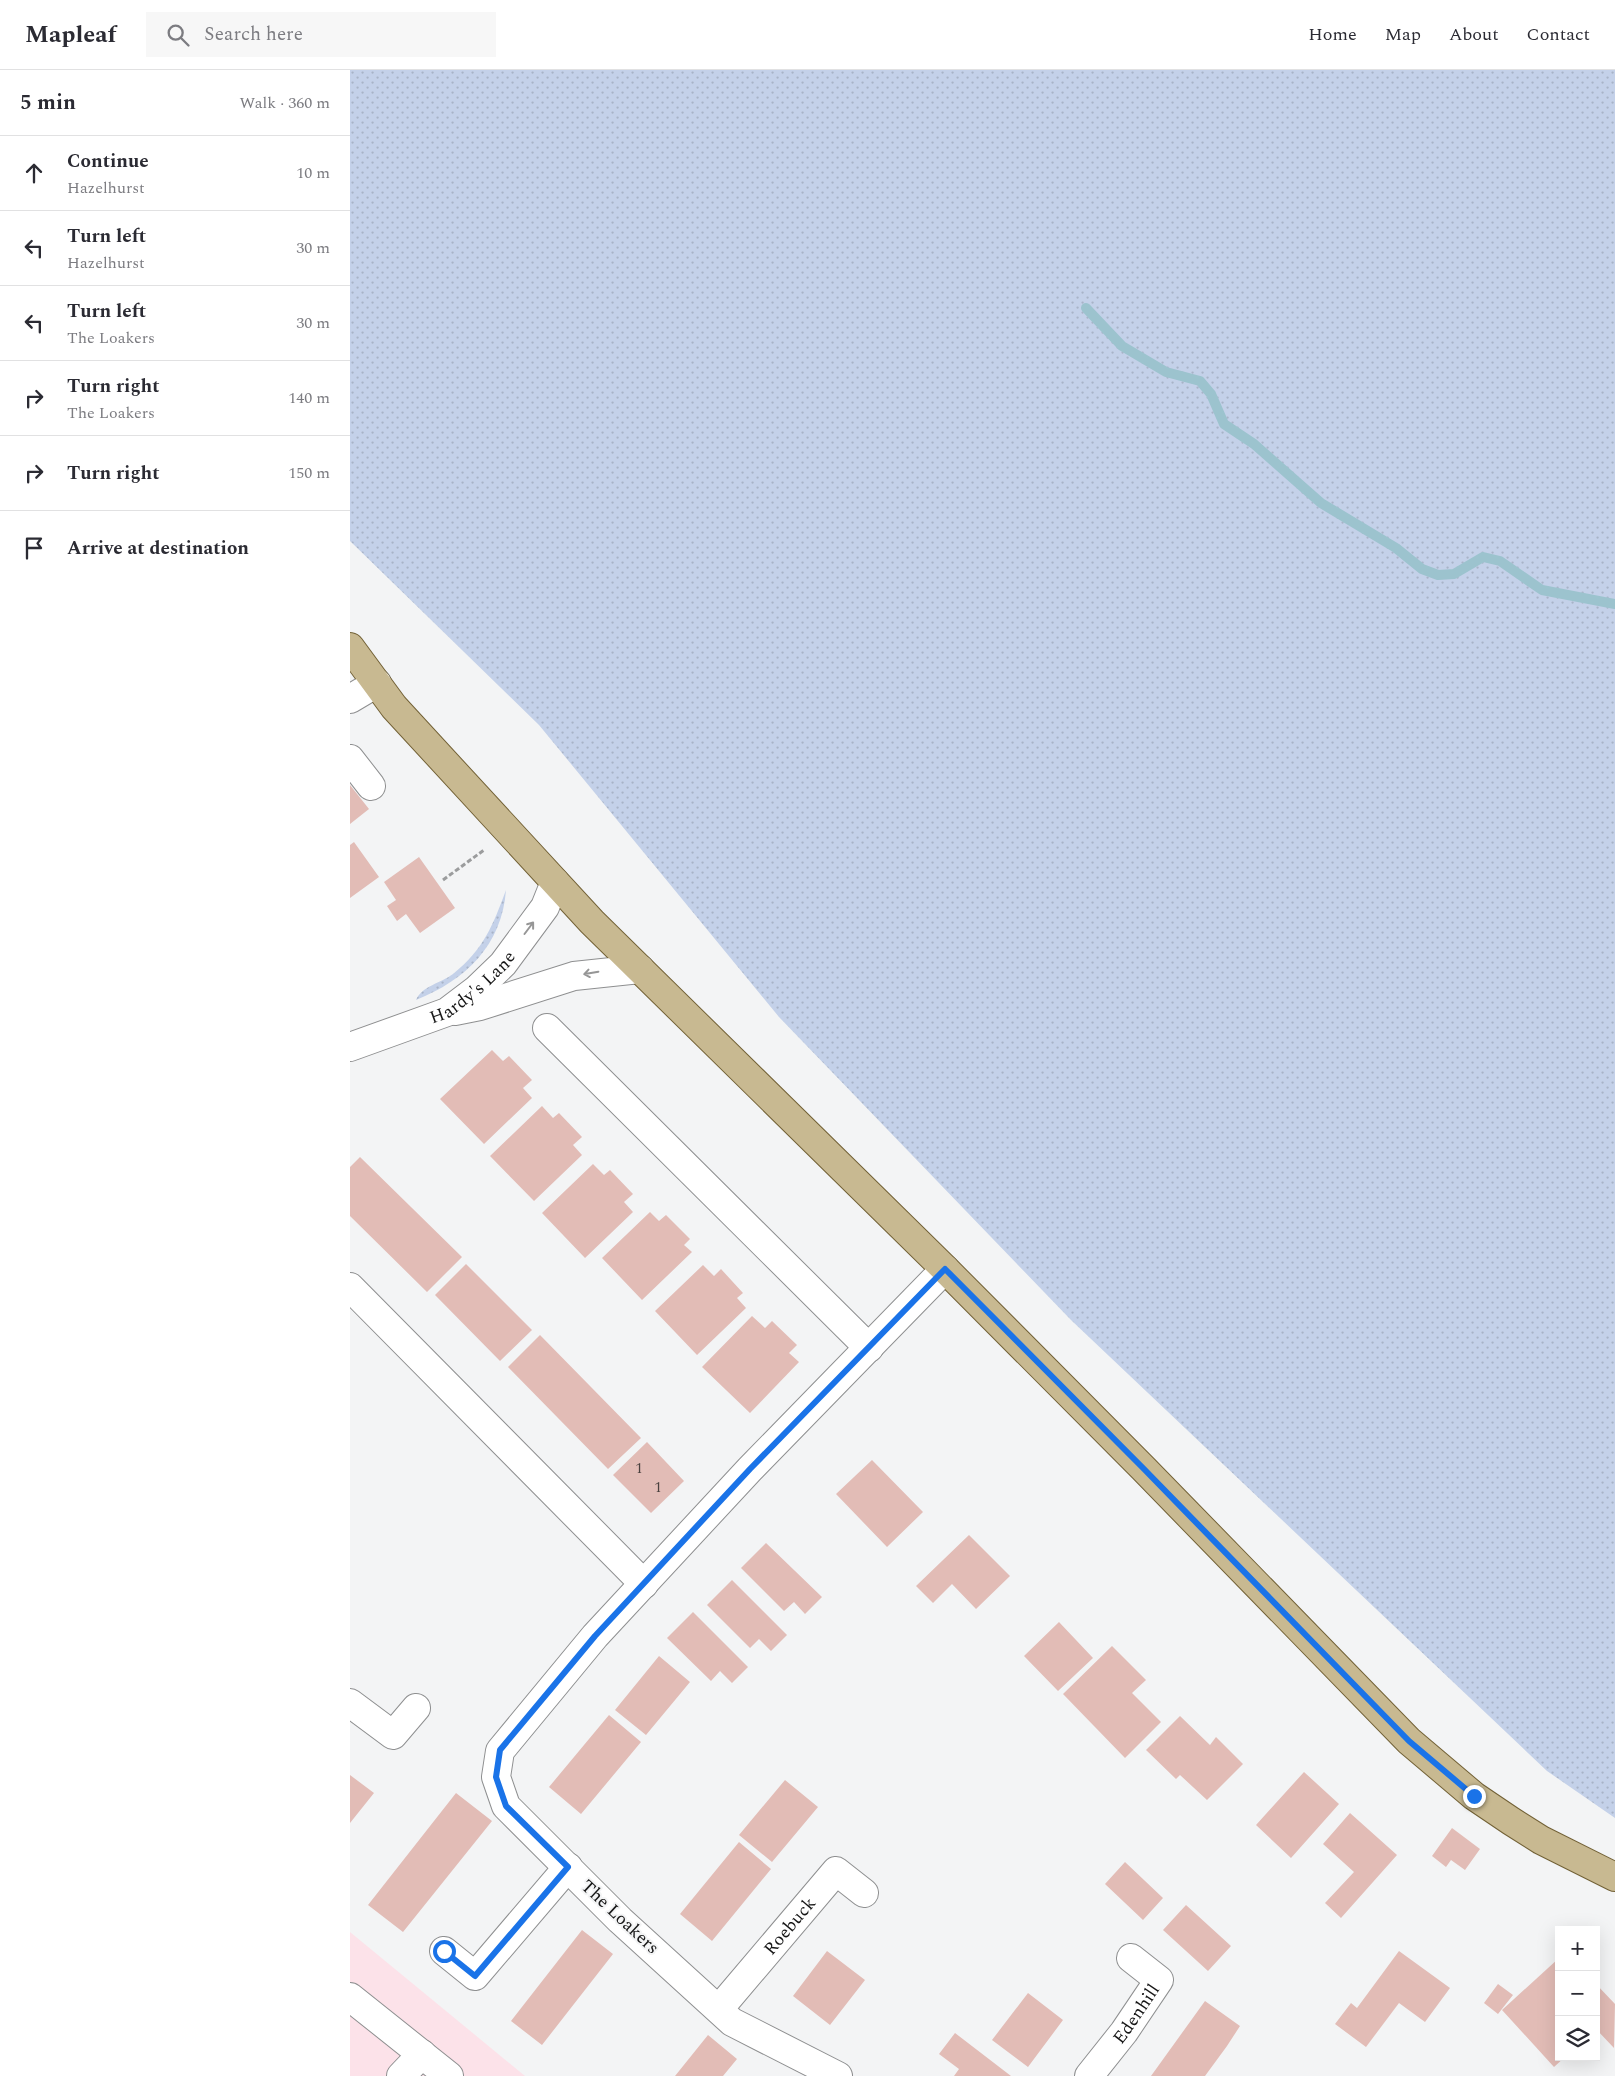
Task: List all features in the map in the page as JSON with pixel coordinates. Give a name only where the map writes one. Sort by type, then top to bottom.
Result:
[{"type":"main road","points":[[350,647],[394,707],[554,882],[945,1269],[1150,1475],[1409,1741],[1474,1796],[1504,1816],[1541,1840],[1615,1877]]},
{"type":"street","points":[[350,699],[377,683]]},
{"type":"street","points":[[350,760],[371,786]]},
{"type":"street","name":"Hardy's Lane","points":[[350,1047],[447,1012],[476,990],[503,964],[545,907],[554,882]]},
{"type":"street","points":[[447,1012],[480,1006],[574,976],[640,968]]},
{"type":"street","points":[[547,1028],[868,1348]]},
{"type":"street","name":"The Loakers","points":[[838,2076],[798,2068],[732,2022],[620,1920],[506,1806],[496,1777],[500,1750],[595,1636],[750,1469],[945,1269]]},
{"type":"street","points":[[355,1301],[644,1584]]},
{"type":"street","points":[[350,1703],[393,1735],[416,1708]]},
{"type":"street","points":[[444,1951],[475,1976],[568,1867]]},
{"type":"street","name":"Roebuck","points":[[719,2009],[836,1871],[864,1893]]},
{"type":"street","name":"Edenhill","points":[[1089,2076],[1124,2032],[1159,1980],[1132,1958]]},
{"type":"street","points":[[351,2000],[449,2076]]},
{"type":"street","points":[[401,2076],[422,2054]]},
{"type":"path","points":[[443,880],[508,832]]},
{"type":"shaded area","points":[[350,70],[1615,70],[1615,1818],[1547,1771],[1071,1320],[779,1017],[539,725],[350,541]]},
{"type":"shaded area","points":[[506,890],[503,910],[497,928],[489,944],[478,958],[451,982],[416,1000],[423,991],[453,974],[473,955],[492,925]]},
{"type":"shaded area","points":[[350,1932],[525,2076],[350,2076]]},
{"type":"building","points":[[350,785],[369,809],[350,824]]},
{"type":"building","points":[[354,842],[379,877],[350,898],[350,845]]},
{"type":"building","points":[[419,857],[455,908],[420,933],[406,914],[397,921],[387,906],[396,900],[384,882]]},
{"type":"building","points":[[492,1050],[503,1061],[509,1056],[532,1080],[523,1088],[532,1098],[484,1144],[440,1099]]},
{"type":"building","points":[[542,1106],[553,1118],[559,1113],[582,1137],[573,1145],[582,1155],[534,1201],[490,1156]]},
{"type":"building","points":[[360,1157],[462,1257],[427,1292],[350,1216],[350,1167]]},
{"type":"building","points":[[593,1164],[604,1175],[610,1170],[633,1194],[624,1202],[633,1212],[585,1258],[542,1213]]},
{"type":"building","points":[[650,1212],[659,1221],[666,1215],[690,1239],[684,1245],[692,1252],[642,1300],[602,1258]]},
{"type":"building","points":[[466,1264],[532,1330],[500,1361],[435,1295]]},
{"type":"building","points":[[703,1265],[714,1276],[721,1269],[743,1293],[737,1298],[746,1308],[697,1355],[655,1311]]},
{"type":"building","points":[[752,1316],[765,1328],[772,1321],[797,1345],[789,1353],[799,1362],[750,1413],[702,1367]]},
{"type":"building","points":[[540,1335],[641,1438],[608,1469],[508,1367]]},
{"type":"building","points":[[647,1442],[684,1481],[651,1513],[613,1475]]},
{"type":"building","points":[[872,1460],[923,1512],[887,1547],[836,1494]]},
{"type":"building","points":[[969,1535],[1010,1576],[976,1609],[952,1584],[933,1603],[916,1586]]},
{"type":"building","points":[[766,1543],[822,1597],[805,1614],[794,1602],[784,1611],[741,1568]]},
{"type":"building","points":[[732,1580],[787,1635],[771,1651],[759,1639],[750,1648],[707,1605]]},
{"type":"building","points":[[693,1612],[748,1667],[732,1683],[720,1671],[711,1681],[667,1638]]},
{"type":"building","points":[[1059,1622],[1093,1658],[1058,1691],[1024,1656]]},
{"type":"building","points":[[1112,1646],[1146,1680],[1132,1693],[1161,1722],[1125,1758],[1063,1694]]},
{"type":"building","points":[[659,1656],[690,1682],[646,1735],[615,1710]]},
{"type":"building","points":[[609,1715],[641,1742],[581,1814],[549,1787]]},
{"type":"building","points":[[1180,1716],[1210,1745],[1216,1737],[1243,1764],[1207,1800],[1180,1775],[1176,1779],[1146,1750]]},
{"type":"building","points":[[1304,1772],[1339,1804],[1291,1858],[1256,1825]]},
{"type":"building","points":[[350,1775],[374,1793],[350,1823]]},
{"type":"building","points":[[785,1780],[818,1807],[772,1862],[739,1835]]},
{"type":"building","points":[[456,1793],[492,1821],[403,1932],[368,1905]]},
{"type":"building","points":[[1350,1813],[1397,1855],[1341,1918],[1325,1903],[1354,1872],[1323,1844]]},
{"type":"building","points":[[1452,1828],[1480,1849],[1465,1870],[1451,1860],[1446,1867],[1432,1856]]},
{"type":"building","points":[[739,1842],[771,1869],[712,1941],[680,1914]]},
{"type":"building","points":[[1125,1862],[1163,1898],[1143,1920],[1105,1884]]},
{"type":"building","points":[[1186,1905],[1231,1946],[1208,1971],[1163,1930]]},
{"type":"building","points":[[582,1930],[613,1954],[542,2045],[511,2021]]},
{"type":"building","points":[[827,1951],[865,1980],[830,2025],[793,1996]]},
{"type":"building","points":[[1399,1951],[1450,1988],[1425,2022],[1399,2003],[1366,2047],[1335,2024],[1351,2003],[1357,2008]]},
{"type":"building","points":[[1555,1962],[1555,2061],[1561,2061],[1554,2067],[1502,2010]]},
{"type":"building","points":[[1498,1984],[1513,1995],[1498,2014],[1484,2003]]},
{"type":"building","points":[[1600,1988],[1615,2004],[1614,2048],[1600,2033]]},
{"type":"building","points":[[1028,1993],[1063,2020],[1028,2067],[992,2040]]},
{"type":"building","points":[[1205,2001],[1240,2026],[1227,2046],[1205,2076],[1151,2076]]},
{"type":"building","points":[[955,2033],[1011,2076],[954,2076],[959,2069],[939,2054]]},
{"type":"building","points":[[708,2035],[737,2059],[723,2076],[675,2076]]},
{"type":"waterway","points":[[1086,308],[1122,346],[1166,372],[1200,381],[1211,394],[1224,424],[1254,444],[1321,503],[1396,548],[1422,569],[1438,575],[1454,574],[1483,557],[1500,561],[1542,590],[1615,604]]},
{"type":"route","points":[[444,1951],[475,1976],[568,1867],[506,1806],[496,1777],[500,1750],[595,1636],[750,1469],[945,1269],[1143,1468],[1409,1741],[1474,1796]]}]
